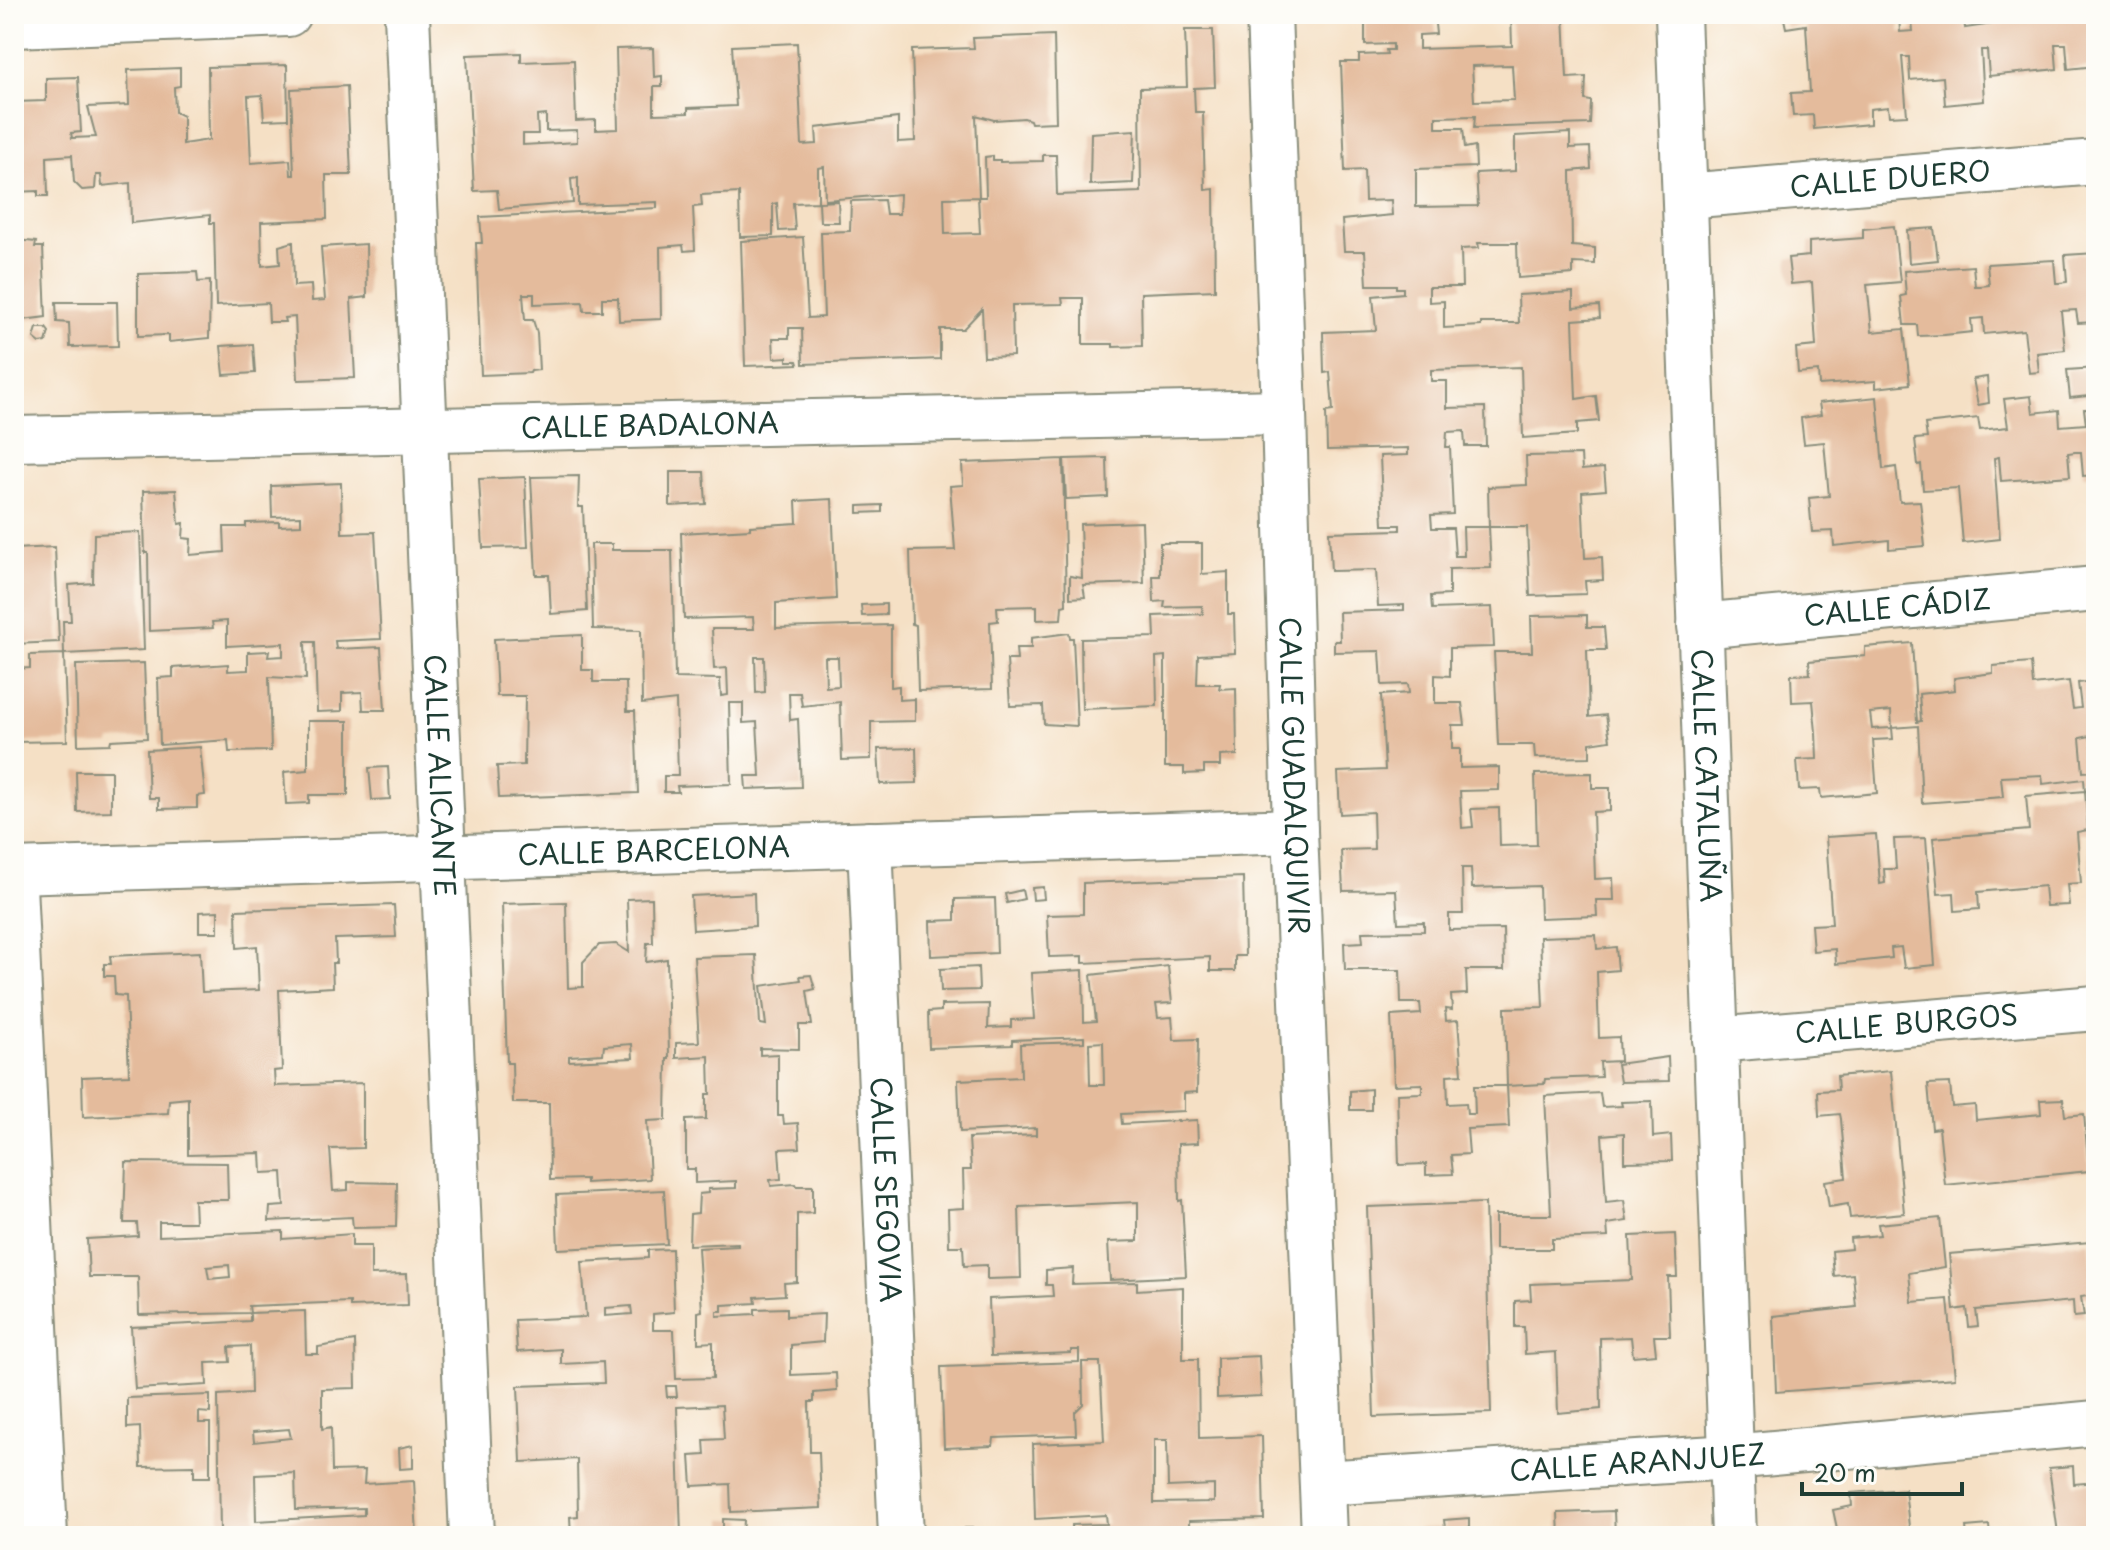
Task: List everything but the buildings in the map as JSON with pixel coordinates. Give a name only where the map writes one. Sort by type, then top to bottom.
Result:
[{"type":"street","points":[[14,25],[123,17],[288,14]]},
{"type":"street","name":"CALLE ALICANTE","points":[[407,14],[472,1536]]},
{"type":"street","name":"CALLE GUADALQUIVIR","points":[[1269,14],[1295,831],[1324,1536]]},
{"type":"street","name":"CALLE CATALUÑA","points":[[1678,14],[1734,1536]]},
{"type":"street","name":"CALLE DUERO","points":[[1685,196],[2096,162]]},
{"type":"street","name":"CALLE BADALONA","points":[[14,439],[1284,412]]},
{"type":"street","name":"CALLE CÁDIZ","points":[[1700,626],[2096,589]]},
{"type":"street","name":"CALLE BARCELONA","points":[[14,871],[1295,831]]},
{"type":"street","name":"CALLE SEGOVIA","points":[[870,844],[901,1536]]},
{"type":"street","points":[[14,885],[45,1536]]},
{"type":"street","name":"CALLE BURGOS","points":[[1715,1040],[2096,1008]]},
{"type":"street","name":"CALLE ARANJUEZ","points":[[1322,1483],[1731,1457],[2096,1423]]}]
